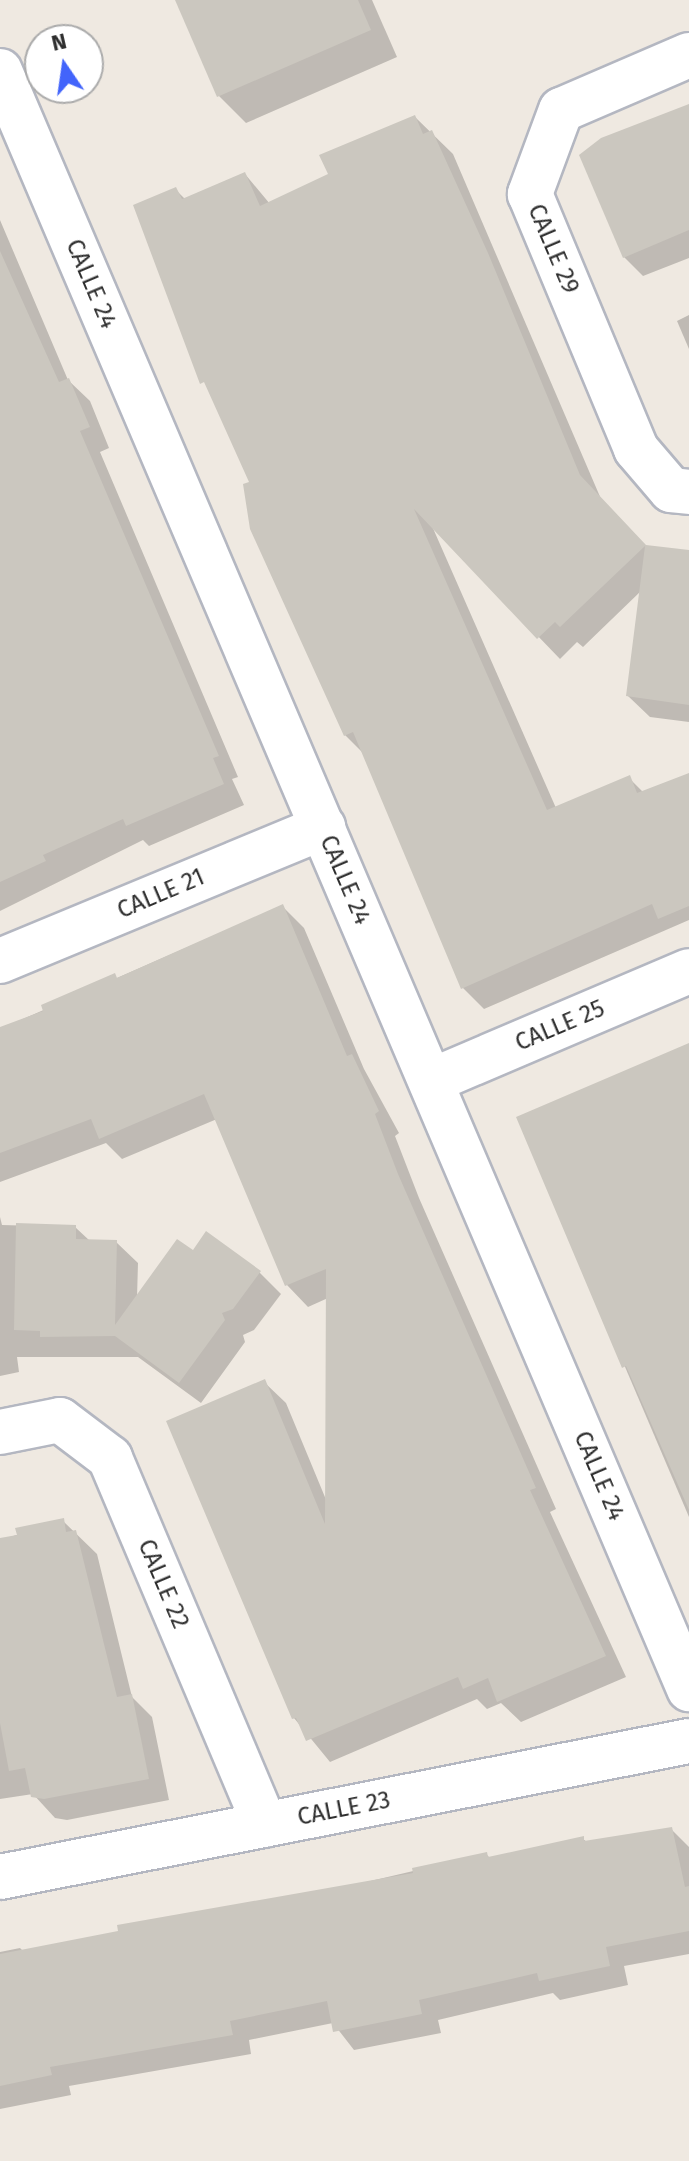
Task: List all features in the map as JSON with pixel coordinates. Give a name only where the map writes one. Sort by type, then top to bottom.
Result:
[{"type":"street","name":"CALLE 29","points":[[689,55],[561,110],[530,194],[636,449],[671,490],[689,492]]},
{"type":"street","name":"CALLE 24","points":[[0,71],[689,1689]]},
{"type":"street","name":"CALLE 21","points":[[0,961],[323,827]]},
{"type":"street","name":"CALLE 25","points":[[431,1081],[689,971]]},
{"type":"street","name":"CALLE 22","points":[[0,1432],[60,1420],[110,1458],[265,1825]]},
{"type":"street","name":"CALLE 23","points":[[0,1877],[689,1741]]},
{"type":"building","points":[[175,0],[358,0],[371,30],[217,97]]},
{"type":"building","points":[[689,104],[689,230],[623,258],[579,155],[601,138]]},
{"type":"building","points":[[415,115],[423,134],[432,130],[488,253],[580,475],[646,545],[689,550],[689,705],[626,696],[645,546],[560,627],[555,622],[537,639],[414,509],[547,810],[630,775],[637,793],[689,773],[689,906],[658,919],[652,904],[461,989],[353,732],[344,736],[250,529],[243,484],[249,482],[204,382],[200,384],[133,205],[176,187],[182,199],[245,172],[260,206],[328,174],[319,155]]},
{"type":"building","points":[[0,251],[59,382],[69,378],[90,427],[80,431],[219,756],[213,758],[224,784],[126,826],[123,819],[43,855],[46,861],[0,882]]},
{"type":"building","points":[[283,904],[347,1056],[352,1054],[379,1111],[375,1114],[398,1174],[536,1488],[530,1490],[606,1656],[497,1702],[488,1678],[463,1689],[458,1677],[306,1741],[296,1718],[292,1719],[166,1421],[265,1379],[325,1524],[326,1269],[285,1286],[204,1094],[99,1139],[91,1119],[0,1153],[0,1027],[43,1011],[41,1005],[115,973],[117,978]]},
{"type":"building","points":[[689,1043],[689,1510],[626,1366],[622,1368],[516,1117]]},
{"type":"building","points":[[16,1223],[76,1225],[76,1239],[117,1240],[115,1325],[177,1239],[193,1250],[206,1231],[261,1271],[233,1309],[222,1313],[225,1320],[179,1383],[115,1336],[40,1337],[40,1331],[14,1330]]},
{"type":"building","points":[[64,1518],[66,1532],[76,1530],[117,1697],[132,1694],[149,1779],[44,1799],[31,1797],[25,1768],[9,1771],[0,1723],[0,1538],[17,1535],[15,1528]]},
{"type":"building","points":[[672,1827],[685,1887],[689,1886],[689,1931],[606,1947],[610,1966],[539,1981],[537,1973],[419,2000],[422,2014],[333,2032],[327,2001],[230,2021],[233,2035],[50,2067],[52,2075],[0,2086],[0,1954],[118,1931],[117,1925],[413,1873],[412,1868],[487,1852],[488,1857],[584,1836],[584,1841]]}]
